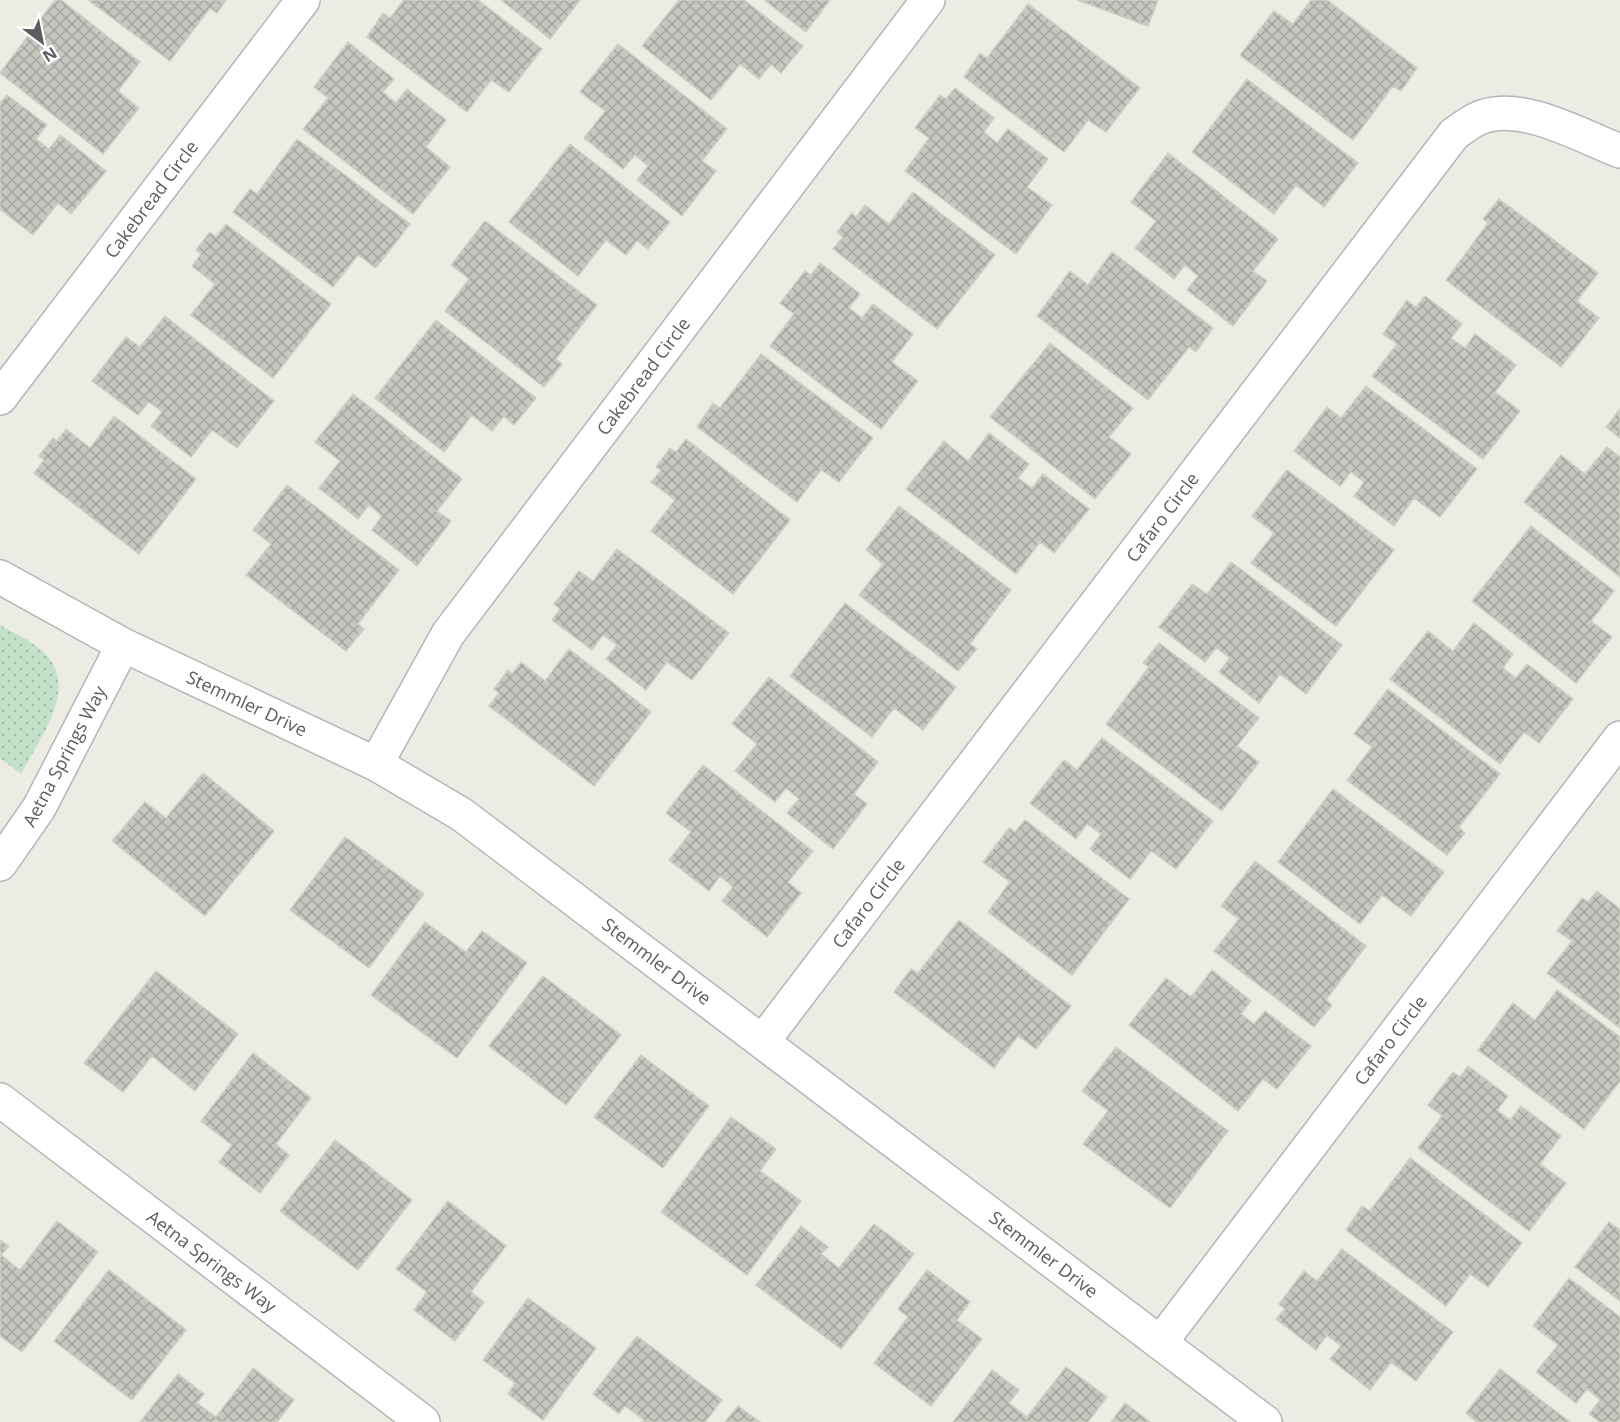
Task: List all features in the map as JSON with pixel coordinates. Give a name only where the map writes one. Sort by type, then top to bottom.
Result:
[{"type":"street","name":"Cakebread Circle","points":[[0,398],[303,0]]},
{"type":"street","name":"Cakebread Circle","points":[[376,764],[448,634],[928,0]]},
{"type":"street","name":"Cafaro Circle","points":[[763,1041],[1454,134],[1478,119],[1511,112],[1537,118],[1620,151]]},
{"type":"street","name":"Stemmler Drive","points":[[0,577],[123,645],[376,764],[461,814],[1265,1422]]},
{"type":"street","name":"Aetna Springs Way","points":[[0,864],[39,808],[123,645]]},
{"type":"street","name":"Cafaro Circle","points":[[1160,1343],[1620,738]]},
{"type":"street","name":"Aetna Springs Way","points":[[0,1100],[423,1422]]},
{"type":"green space","points":[[0,625],[40,649],[52,663],[58,678],[58,694],[54,711],[21,774],[0,758]]},
{"type":"building","points":[[55,0],[61,0],[140,62],[118,91],[139,108],[103,154],[0,73]]},
{"type":"building","points":[[88,0],[226,0],[217,13],[210,8],[170,61]]},
{"type":"building","points":[[404,0],[478,0],[542,49],[509,92],[491,80],[467,112],[367,37],[383,13],[390,18]]},
{"type":"building","points":[[501,0],[580,0],[550,39]]},
{"type":"building","points":[[679,0],[744,0],[803,46],[781,73],[771,64],[759,79],[740,64],[711,100],[642,46]]},
{"type":"building","points":[[764,0],[830,0],[806,32]]},
{"type":"building","points":[[1077,0],[1158,0],[1148,26]]},
{"type":"building","points":[[1311,0],[1327,0],[1417,68],[1401,91],[1393,86],[1353,140],[1240,55],[1274,11],[1293,24]]},
{"type":"building","points":[[1028,4],[1140,88],[1106,132],[1088,120],[1064,152],[964,77],[980,53],[987,58]]},
{"type":"building","points":[[348,42],[394,79],[383,92],[396,103],[407,89],[446,120],[426,147],[450,167],[413,214],[303,129],[328,98],[314,87]]},
{"type":"building","points":[[618,44],[727,129],[702,161],[716,171],[682,216],[637,180],[648,166],[635,155],[623,169],[584,138],[605,111],[580,92]]},
{"type":"building","points":[[1247,79],[1358,163],[1324,207],[1296,185],[1274,214],[1192,152]]},
{"type":"building","points":[[955,88],[994,118],[984,132],[997,143],[1008,129],[1048,159],[1027,187],[1052,205],[1016,254],[905,171],[929,138],[915,128],[940,95],[946,99]]},
{"type":"building","points":[[7,95],[47,125],[36,139],[49,149],[60,135],[106,171],[71,214],[58,203],[33,235],[0,209],[0,103]]},
{"type":"building","points":[[297,139],[410,224],[376,268],[358,255],[333,287],[233,212],[250,189],[257,194]]},
{"type":"building","points":[[570,144],[670,222],[648,249],[637,241],[626,255],[606,240],[578,276],[509,222]]},
{"type":"building","points":[[1168,153],[1278,239],[1253,271],[1267,281],[1233,326],[1187,290],[1198,276],[1185,265],[1174,279],[1135,248],[1156,221],[1131,202]]},
{"type":"building","points":[[913,192],[995,255],[937,329],[833,249],[843,237],[837,232],[852,213],[856,217],[865,205],[889,224]]},
{"type":"building","points":[[1499,199],[1598,273],[1577,301],[1599,318],[1561,367],[1446,280],[1488,223],[1483,219]]},
{"type":"building","points":[[485,221],[597,305],[556,359],[562,364],[544,387],[445,311],[469,279],[451,265]]},
{"type":"building","points":[[226,224],[331,304],[273,378],[191,315],[215,284],[192,266],[201,254],[196,250],[210,232],[216,237]]},
{"type":"building","points":[[1112,252],[1213,328],[1196,352],[1189,347],[1148,400],[1037,316],[1070,271],[1088,285]]},
{"type":"building","points":[[820,263],[860,294],[849,308],[862,318],[873,304],[913,334],[892,362],[918,381],[881,429],[770,346],[794,314],[780,303],[805,271],[811,275]]},
{"type":"building","points":[[1425,296],[1462,324],[1451,338],[1465,348],[1475,334],[1516,365],[1495,392],[1520,411],[1483,459],[1372,376],[1397,344],[1383,334],[1407,300],[1416,307]]},
{"type":"building","points":[[165,316],[274,401],[237,448],[212,430],[191,457],[151,426],[162,412],[149,402],[138,415],[92,381],[126,337],[140,347]]},
{"type":"building","points":[[436,320],[536,398],[514,425],[504,416],[492,431],[472,415],[444,452],[375,398]]},
{"type":"building","points":[[1050,343],[1133,408],[1109,437],[1131,454],[1095,499],[990,417]]},
{"type":"building","points":[[761,354],[873,438],[839,482],[821,470],[797,502],[697,427],[713,403],[720,408]]},
{"type":"building","points":[[1366,386],[1477,469],[1440,517],[1414,498],[1394,526],[1354,496],[1364,482],[1351,472],[1340,486],[1294,451],[1327,407],[1341,418]]},
{"type":"building","points":[[353,394],[462,479],[437,511],[451,521],[417,566],[372,530],[382,516],[369,505],[358,519],[319,488],[340,461],[315,442]]},
{"type":"building","points":[[1620,409],[1620,438],[1606,427]]},
{"type":"building","points":[[114,416],[196,479],[139,554],[34,473],[44,460],[39,456],[53,438],[57,441],[66,429],[90,448]]},
{"type":"building","points":[[989,433],[1029,464],[1018,478],[1032,488],[1043,474],[1089,509],[1054,553],[1040,542],[1016,574],[906,489],[944,441],[968,461]]},
{"type":"building","points":[[686,439],[790,520],[733,594],[651,531],[675,500],[651,482],[661,470],[656,467],[670,448],[676,452]]},
{"type":"building","points":[[1607,447],[1620,457],[1620,577],[1524,502],[1561,455],[1585,474]]},
{"type":"building","points":[[1287,470],[1394,550],[1336,626],[1251,563],[1274,533],[1252,516]]},
{"type":"building","points":[[287,485],[399,570],[358,624],[364,629],[346,651],[246,575],[271,544],[253,530]]},
{"type":"building","points":[[899,506],[1011,590],[970,644],[977,649],[958,671],[859,595],[883,564],[866,550]]},
{"type":"building","points":[[1531,526],[1614,591],[1591,621],[1612,637],[1576,683],[1472,601]]},
{"type":"building","points":[[617,549],[729,633],[692,680],[667,662],[646,690],[606,659],[617,645],[603,635],[592,650],[552,620],[560,609],[554,604],[579,571],[593,581]]},
{"type":"building","points":[[1231,562],[1342,645],[1306,694],[1280,674],[1259,703],[1219,672],[1230,658],[1216,648],[1205,662],[1159,627],[1192,584],[1207,594]]},
{"type":"building","points":[[845,603],[956,687],[923,730],[894,708],[872,737],[790,676]]},
{"type":"building","points":[[1474,623],[1513,654],[1503,668],[1516,678],[1527,664],[1573,699],[1539,743],[1524,732],[1500,764],[1390,679],[1428,631],[1453,651]]},
{"type":"building","points":[[1159,643],[1259,718],[1237,746],[1259,762],[1222,811],[1106,724],[1149,667],[1143,663]]},
{"type":"building","points":[[569,649],[651,712],[594,786],[489,706],[499,693],[494,689],[508,670],[512,674],[521,662],[545,681]]},
{"type":"building","points":[[769,677],[878,762],[854,794],[867,804],[833,849],[787,813],[799,799],[786,788],[775,802],[735,771],[757,744],[732,724]]},
{"type":"building","points":[[1388,689],[1500,774],[1459,827],[1465,833],[1447,855],[1347,780],[1372,747],[1354,734]]},
{"type":"building","points":[[1102,738],[1213,821],[1176,869],[1151,851],[1130,879],[1090,849],[1101,834],[1087,824],[1076,839],[1030,803],[1064,760],[1077,770]]},
{"type":"building","points":[[703,765],[813,851],[788,882],[801,893],[767,937],[722,901],[733,887],[720,876],[709,891],[669,860],[691,832],[666,813]]},
{"type":"building","points":[[203,773],[274,831],[205,916],[112,841],[145,802],[166,818]]},
{"type":"building","points":[[1333,789],[1444,872],[1411,916],[1382,895],[1360,924],[1278,862]]},
{"type":"building","points":[[1025,820],[1129,899],[1072,975],[988,912],[1010,882],[983,862],[1009,828],[1015,832]]},
{"type":"building","points":[[345,837],[424,894],[369,968],[290,910]]},
{"type":"building","points":[[1255,861],[1366,946],[1326,1000],[1332,1005],[1314,1027],[1214,951],[1239,919],[1221,906]]},
{"type":"building","points":[[1597,891],[1620,909],[1620,1028],[1547,973],[1572,941],[1557,931],[1582,898],[1588,902]]},
{"type":"building","points":[[959,920],[1071,1006],[1036,1049],[1018,1036],[994,1068],[894,992],[911,969],[918,973]]},
{"type":"building","points":[[425,922],[466,952],[482,931],[527,963],[457,1058],[371,995]]},
{"type":"building","points":[[1212,970],[1251,1001],[1241,1014],[1254,1024],[1265,1011],[1311,1046],[1277,1089],[1263,1079],[1238,1111],[1129,1025],[1166,978],[1191,997]]},
{"type":"building","points":[[156,971],[238,1034],[195,1091],[152,1056],[123,1092],[84,1063]]},
{"type":"building","points":[[543,976],[621,1035],[566,1105],[489,1046]]},
{"type":"building","points":[[1557,990],[1620,1037],[1620,1081],[1584,1129],[1478,1050],[1513,1003],[1535,1020]]},
{"type":"building","points":[[1116,1047],[1228,1131],[1170,1208],[1083,1144],[1108,1111],[1082,1091]]},
{"type":"building","points":[[253,1053],[311,1098],[276,1144],[289,1155],[260,1193],[219,1162],[232,1145],[201,1121]]},
{"type":"building","points":[[641,1055],[709,1106],[663,1168],[594,1117]]},
{"type":"building","points":[[1468,1066],[1508,1096],[1497,1110],[1510,1120],[1521,1106],[1561,1136],[1540,1164],[1566,1183],[1529,1231],[1418,1148],[1442,1116],[1428,1105],[1453,1072],[1460,1077]]},
{"type":"building","points":[[731,1117],[776,1149],[760,1171],[801,1201],[747,1275],[661,1212]]},
{"type":"building","points":[[335,1140],[412,1200],[358,1270],[280,1211]]},
{"type":"building","points":[[1410,1158],[1522,1243],[1488,1287],[1470,1274],[1446,1306],[1346,1230],[1362,1206],[1370,1211]]},
{"type":"building","points":[[448,1201],[506,1246],[471,1292],[484,1302],[455,1341],[414,1310],[427,1292],[396,1269]]},
{"type":"building","points":[[57,1221],[98,1252],[22,1352],[0,1336],[0,1240],[9,1246],[1,1255],[20,1270]]},
{"type":"building","points":[[1609,1222],[1620,1230],[1620,1301],[1575,1267]]},
{"type":"building","points":[[874,1224],[914,1254],[841,1349],[756,1285],[801,1226],[828,1247],[821,1254],[839,1268]]},
{"type":"building","points":[[1342,1249],[1453,1332],[1416,1381],[1391,1362],[1370,1390],[1330,1359],[1341,1346],[1327,1335],[1316,1350],[1276,1319],[1285,1309],[1279,1304],[1304,1271],[1317,1281]]},
{"type":"building","points":[[109,1270],[186,1330],[132,1400],[54,1341]]},
{"type":"building","points":[[927,1270],[970,1302],[957,1320],[982,1339],[931,1406],[874,1363],[908,1317],[898,1309]]},
{"type":"building","points":[[1569,1278],[1620,1317],[1620,1422],[1600,1422],[1589,1414],[1600,1400],[1587,1389],[1576,1403],[1536,1372],[1558,1345],[1533,1326]]},
{"type":"building","points":[[528,1298],[596,1348],[543,1420],[508,1394],[515,1383],[483,1360]]},
{"type":"building","points":[[637,1336],[722,1400],[705,1422],[642,1422],[644,1420],[625,1406],[619,1414],[593,1394]]},
{"type":"building","points":[[1066,1367],[1107,1397],[1088,1422],[953,1422],[992,1370],[1019,1390],[1009,1403],[1027,1417]]},
{"type":"building","points":[[253,1368],[294,1400],[277,1422],[140,1422],[178,1374],[204,1394],[197,1403],[216,1417]]},
{"type":"building","points":[[1500,1369],[1570,1422],[1477,1422],[1466,1413]]},
{"type":"building","points":[[1125,1403],[1150,1422],[1111,1422]]},
{"type":"building","points":[[738,1406],[760,1422],[725,1422]]}]
